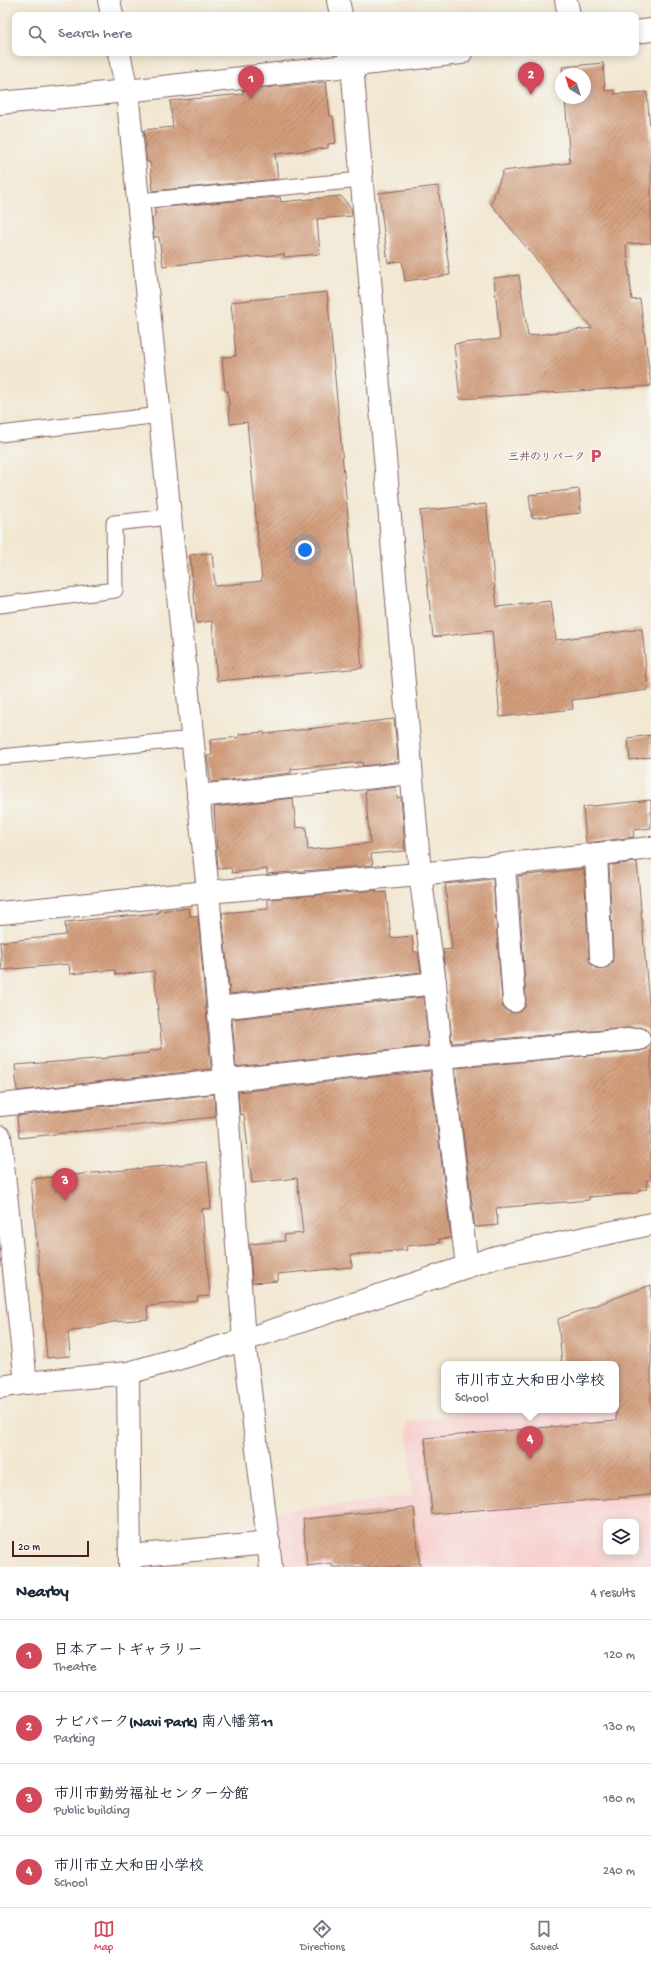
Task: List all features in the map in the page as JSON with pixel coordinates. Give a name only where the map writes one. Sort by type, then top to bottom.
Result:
[{"type":"street","points":[[109,0],[111,12]]},
{"type":"street","points":[[338,0],[341,12]]},
{"type":"street","points":[[566,0],[568,12]]},
{"type":"street","points":[[639,32],[651,30]]},
{"type":"street","points":[[120,56],[127,91],[208,892],[225,1080],[244,1340],[272,1567]]},
{"type":"street","points":[[0,103],[127,91],[350,59],[406,56]]},
{"type":"street","points":[[350,59],[420,874],[435,983],[441,1057],[467,1266]]},
{"type":"street","points":[[198,796],[411,773]]},
{"type":"street","points":[[0,912],[420,874],[651,848]]},
{"type":"street","points":[[596,854],[601,958]]},
{"type":"street","points":[[504,865],[514,1001]]},
{"type":"street","points":[[219,1008],[435,983]]},
{"type":"street","points":[[0,1105],[441,1057],[639,1039]]},
{"type":"street","points":[[0,1143],[26,1383]]},
{"type":"street","points":[[0,1387],[128,1373],[244,1340],[496,1257],[651,1224]]},
{"type":"street","points":[[128,1373],[130,1562],[269,1543]]},
{"type":"lane","points":[[138,201],[361,180]]},
{"type":"lane","points":[[0,434],[160,415]]},
{"type":"lane","points":[[0,605],[115,590],[114,523],[170,517]]},
{"type":"lane","points":[[0,757],[193,740]]},
{"type":"shaded area","points":[[651,1393],[651,1567],[281,1567],[275,1512],[412,1496],[407,1421],[475,1413],[619,1413],[619,1409]]},
{"type":"building","points":[[603,63],[605,91],[614,90],[614,94],[647,92],[651,142],[651,243],[626,244],[632,300],[640,299],[651,386],[460,399],[454,344],[500,339],[494,278],[519,275],[528,336],[592,328],[491,204],[503,171],[570,163],[565,104],[591,104],[591,68],[562,67]]},
{"type":"building","points":[[326,82],[330,116],[333,116],[336,143],[328,144],[328,148],[275,154],[278,179],[153,191],[150,162],[147,162],[144,130],[173,127],[170,101],[243,94],[243,90]]},
{"type":"building","points":[[438,186],[450,275],[405,281],[402,261],[388,263],[379,193]]},
{"type":"building","points":[[341,196],[351,208],[352,216],[317,219],[320,254],[284,257],[284,254],[163,266],[159,237],[154,237],[152,219],[155,216],[155,208],[280,197],[281,202]]},
{"type":"building","points":[[327,292],[362,668],[217,681],[212,621],[197,623],[190,555],[212,553],[215,586],[262,581],[247,422],[230,424],[228,391],[225,391],[222,357],[236,356],[231,302]]},
{"type":"building","points":[[579,489],[581,513],[532,518],[529,495]]},
{"type":"building","points":[[486,504],[497,607],[551,601],[556,640],[642,629],[648,690],[572,700],[573,709],[500,717],[492,631],[433,637],[420,511]]},
{"type":"building","points":[[394,719],[398,758],[394,762],[363,766],[362,762],[291,769],[291,773],[211,782],[207,756],[212,755],[210,740],[240,737],[239,734],[264,732],[264,734]]},
{"type":"building","points":[[651,735],[651,757],[630,760],[628,738]]},
{"type":"building","points":[[396,787],[397,798],[401,797],[405,851],[371,854],[373,865],[267,874],[267,869],[232,873],[231,868],[218,869],[214,807],[293,798],[296,828],[306,827],[308,850],[370,843],[365,791]]},
{"type":"building","points":[[651,800],[651,828],[633,830],[634,837],[586,843],[583,807]]},
{"type":"building","points":[[637,862],[649,1005],[651,1005],[651,1036],[645,1028],[638,1027],[452,1043],[443,950],[452,949],[445,884],[493,879],[502,1002],[503,1008],[508,1012],[515,1013],[521,1011],[525,1007],[526,1000],[518,876],[584,869],[589,958],[590,963],[595,968],[602,969],[608,967],[612,963],[613,956],[609,865]]},
{"type":"building","points":[[376,890],[376,893],[386,892],[391,938],[412,936],[414,952],[418,952],[421,972],[230,994],[222,913],[268,909],[268,899]]},
{"type":"building","points":[[189,908],[190,916],[198,916],[211,1069],[17,1091],[15,1065],[108,1058],[149,1053],[149,1051],[162,1049],[154,971],[116,975],[115,970],[70,974],[69,964],[2,970],[0,942],[66,935],[65,922],[158,913],[158,911]]},
{"type":"building","points":[[424,997],[428,1046],[236,1067],[232,1019]]},
{"type":"building","points":[[651,1041],[651,1180],[646,1180],[647,1189],[638,1190],[638,1193],[589,1197],[589,1200],[496,1208],[498,1225],[475,1227],[455,1068],[640,1051],[646,1049]]},
{"type":"building","points":[[430,1071],[451,1238],[439,1239],[440,1243],[406,1246],[407,1250],[351,1255],[352,1267],[278,1274],[278,1281],[252,1283],[250,1244],[285,1241],[284,1235],[303,1233],[297,1178],[252,1183],[244,1114],[240,1115],[238,1092]]},
{"type":"building","points":[[214,1094],[215,1117],[19,1138],[17,1116]]},
{"type":"building","points":[[207,1162],[211,1208],[202,1209],[210,1296],[197,1297],[198,1301],[147,1306],[148,1319],[113,1322],[68,1332],[70,1356],[47,1358],[31,1179]]},
{"type":"building","points":[[651,1285],[651,1495],[432,1514],[425,1438],[616,1421],[616,1413],[619,1413],[619,1361],[562,1361],[558,1319]]},
{"type":"building","points":[[414,1508],[420,1567],[332,1567],[332,1563],[307,1566],[303,1519]]},
{"type":"place","name":"ナビパーク(Navi Park) 南八幡第11","points":[[531,95]]},
{"type":"place","name":"日本アートギャラリー","points":[[251,99]]},
{"type":"place","name":"三井のリパーク","points":[[596,456]]},
{"type":"place","name":"市川市勤労福祉センター分館","points":[[65,1201]]},
{"type":"place","name":"市川市立大和田小学校","points":[[530,1459]]}]
